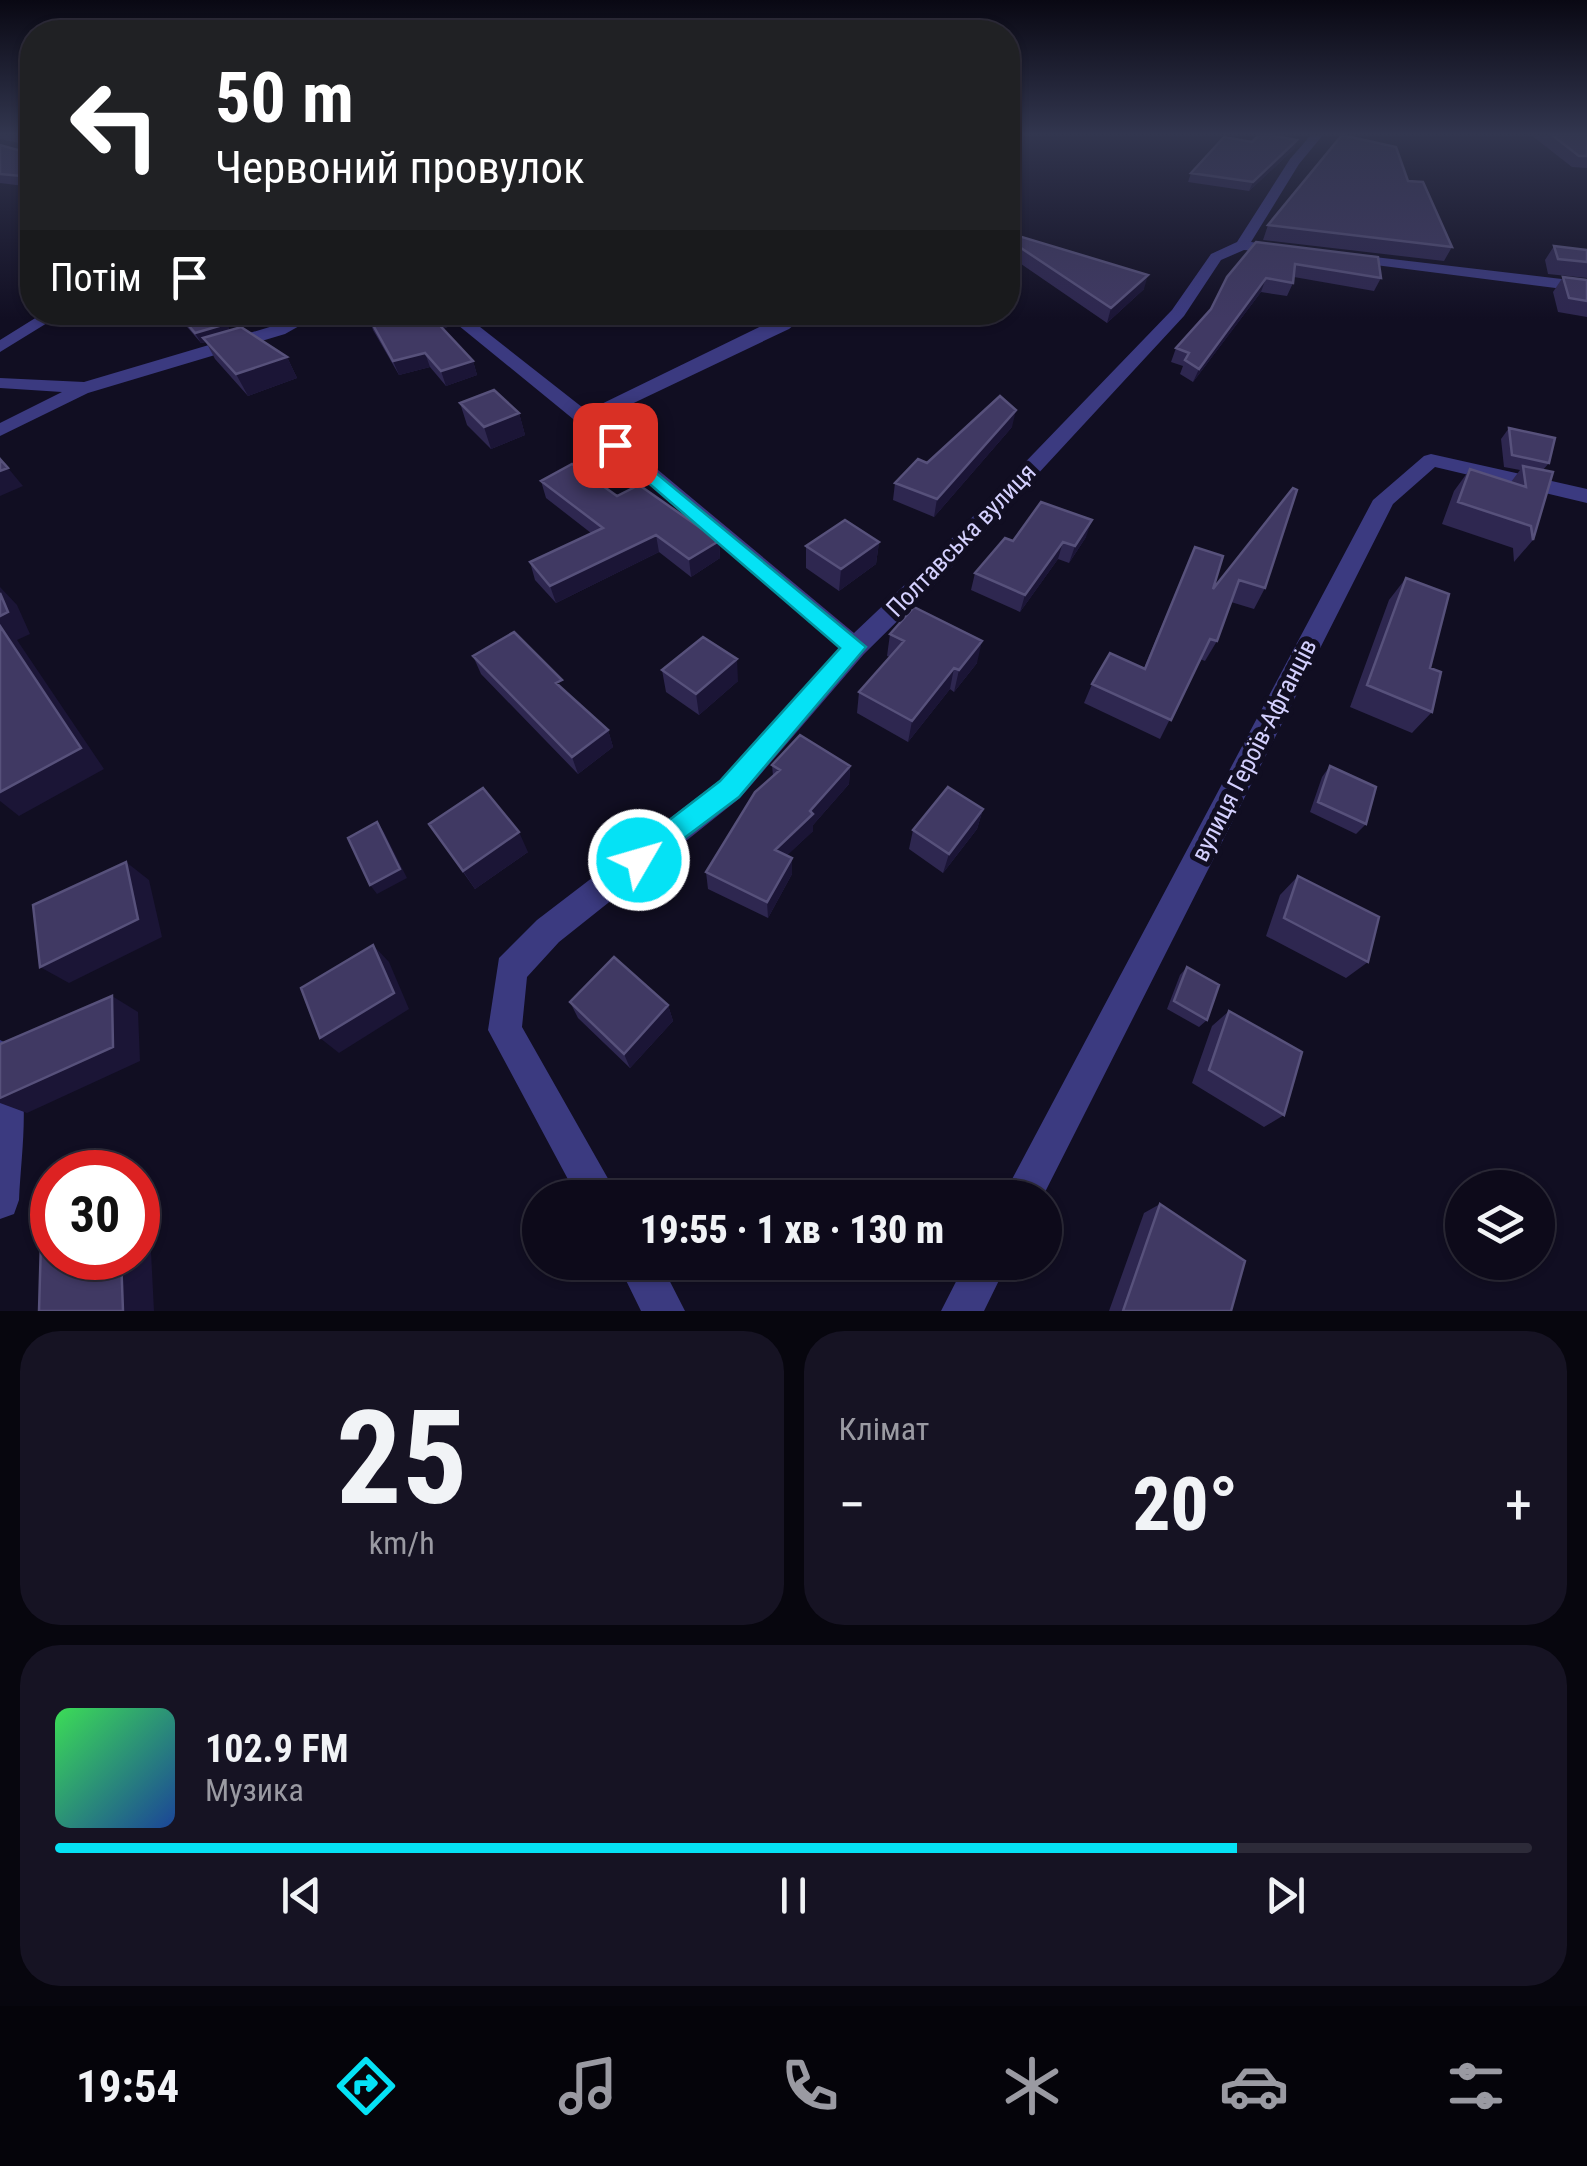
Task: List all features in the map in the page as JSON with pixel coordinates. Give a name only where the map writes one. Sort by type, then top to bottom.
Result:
[{"type":"street","name":"Полтавська вулиця","points":[[590,1180],[505,1030],[511,970],[548,931],[730,789],[854,647],[940,565],[1178,313],[1216,257],[1242,245],[1273,196]]},
{"type":"street","points":[[1242,245],[1300,252]]},
{"type":"street","points":[[1338,257],[1587,287]]},
{"type":"street","points":[[0,347],[36,325]]},
{"type":"street","points":[[0,430],[85,388],[289,325]]},
{"type":"street","points":[[466,325],[854,647]]},
{"type":"street","points":[[585,420],[784,325]]},
{"type":"street","points":[[0,383],[85,388]]},
{"type":"street","name":"вулиця Героїв-Афганців","points":[[1031,1180],[1384,500],[1431,460],[1587,496]]},
{"type":"street","points":[[0,1058],[5,1110],[0,1200]]},
{"type":"street","points":[[647,1280],[664,1311]]},
{"type":"street","points":[[962,1311],[978,1280]]},
{"type":"building","points":[[1292,196],[1429,196],[1452,247],[1268,225]]},
{"type":"building","points":[[1020,236],[1148,275],[1111,308],[1020,247]]},
{"type":"building","points":[[1256,242],[1378,257],[1381,278],[1295,264],[1293,283],[1266,278],[1199,369],[1185,360],[1189,353],[1176,348],[1211,309],[1227,277]]},
{"type":"building","points":[[1554,246],[1587,250],[1587,262],[1558,259]]},
{"type":"building","points":[[1563,277],[1587,280],[1587,301],[1569,298]]},
{"type":"building","points":[[188,325],[223,325],[195,333]]},
{"type":"building","points":[[373,325],[439,325],[473,361],[441,371],[425,353],[393,361]]},
{"type":"building","points":[[241,327],[287,357],[236,374],[203,338]]},
{"type":"building","points":[[494,390],[519,413],[484,427],[460,403]]},
{"type":"building","points":[[1000,396],[1016,410],[937,499],[895,483],[918,459],[927,463]]},
{"type":"building","points":[[1509,428],[1555,438],[1549,463],[1512,455]]},
{"type":"building","points":[[572,464],[617,496],[639,485],[719,541],[689,559],[656,535],[550,586],[530,562],[603,528],[541,481]]},
{"type":"building","points":[[1523,466],[1553,472],[1533,540],[1531,526],[1458,502],[1470,469],[1526,487]]},
{"type":"building","points":[[1293,488],[1297,490],[1265,588],[1239,580],[1217,641],[1210,639],[1171,720],[1092,684],[1110,653],[1145,669],[1195,547],[1223,556],[1213,589]]},
{"type":"building","points":[[1041,502],[1092,520],[1075,546],[1063,542],[1025,595],[975,573],[1005,538],[1013,541]]},
{"type":"building","points":[[845,520],[879,542],[841,569],[806,546]]},
{"type":"building","points":[[1406,578],[1449,594],[1430,668],[1441,672],[1432,712],[1367,685]]},
{"type":"building","points":[[0,593],[8,612],[0,616]]},
{"type":"building","points":[[914,607],[982,641],[959,670],[954,668],[912,721],[859,692],[904,641],[890,634]]},
{"type":"building","points":[[0,626],[81,748],[0,792]]},
{"type":"building","points":[[514,632],[562,680],[556,683],[608,730],[572,757],[473,656]]},
{"type":"building","points":[[703,637],[737,659],[696,694],[662,670]]},
{"type":"building","points":[[800,735],[850,766],[810,811],[813,814],[775,850],[792,858],[767,902],[706,872],[755,792],[780,770],[772,765]]},
{"type":"building","points":[[1330,766],[1376,787],[1366,824],[1318,802]]},
{"type":"building","points":[[948,787],[983,809],[949,854],[913,830]]},
{"type":"building","points":[[483,788],[519,832],[463,871],[429,824]]},
{"type":"building","points":[[377,822],[400,869],[370,885],[348,838]]},
{"type":"building","points":[[126,862],[138,919],[40,967],[33,905]]},
{"type":"building","points":[[1298,876],[1379,917],[1368,962],[1284,918]]},
{"type":"building","points":[[373,945],[394,993],[320,1038],[301,988]]},
{"type":"building","points":[[614,957],[668,1005],[624,1054],[570,1002]]},
{"type":"building","points":[[1187,967],[1219,985],[1207,1020],[1174,1001]]},
{"type":"building","points":[[112,996],[113,1047],[0,1098],[0,1044]]},
{"type":"building","points":[[1229,1011],[1302,1052],[1284,1115],[1209,1070]]},
{"type":"building","points":[[1160,1204],[1245,1261],[1231,1311],[1123,1311]]},
{"type":"building","points":[[40,1280],[122,1280],[123,1311],[39,1311]]},
{"type":"route","points":[[615,445],[854,647],[730,789],[639,860]]}]
